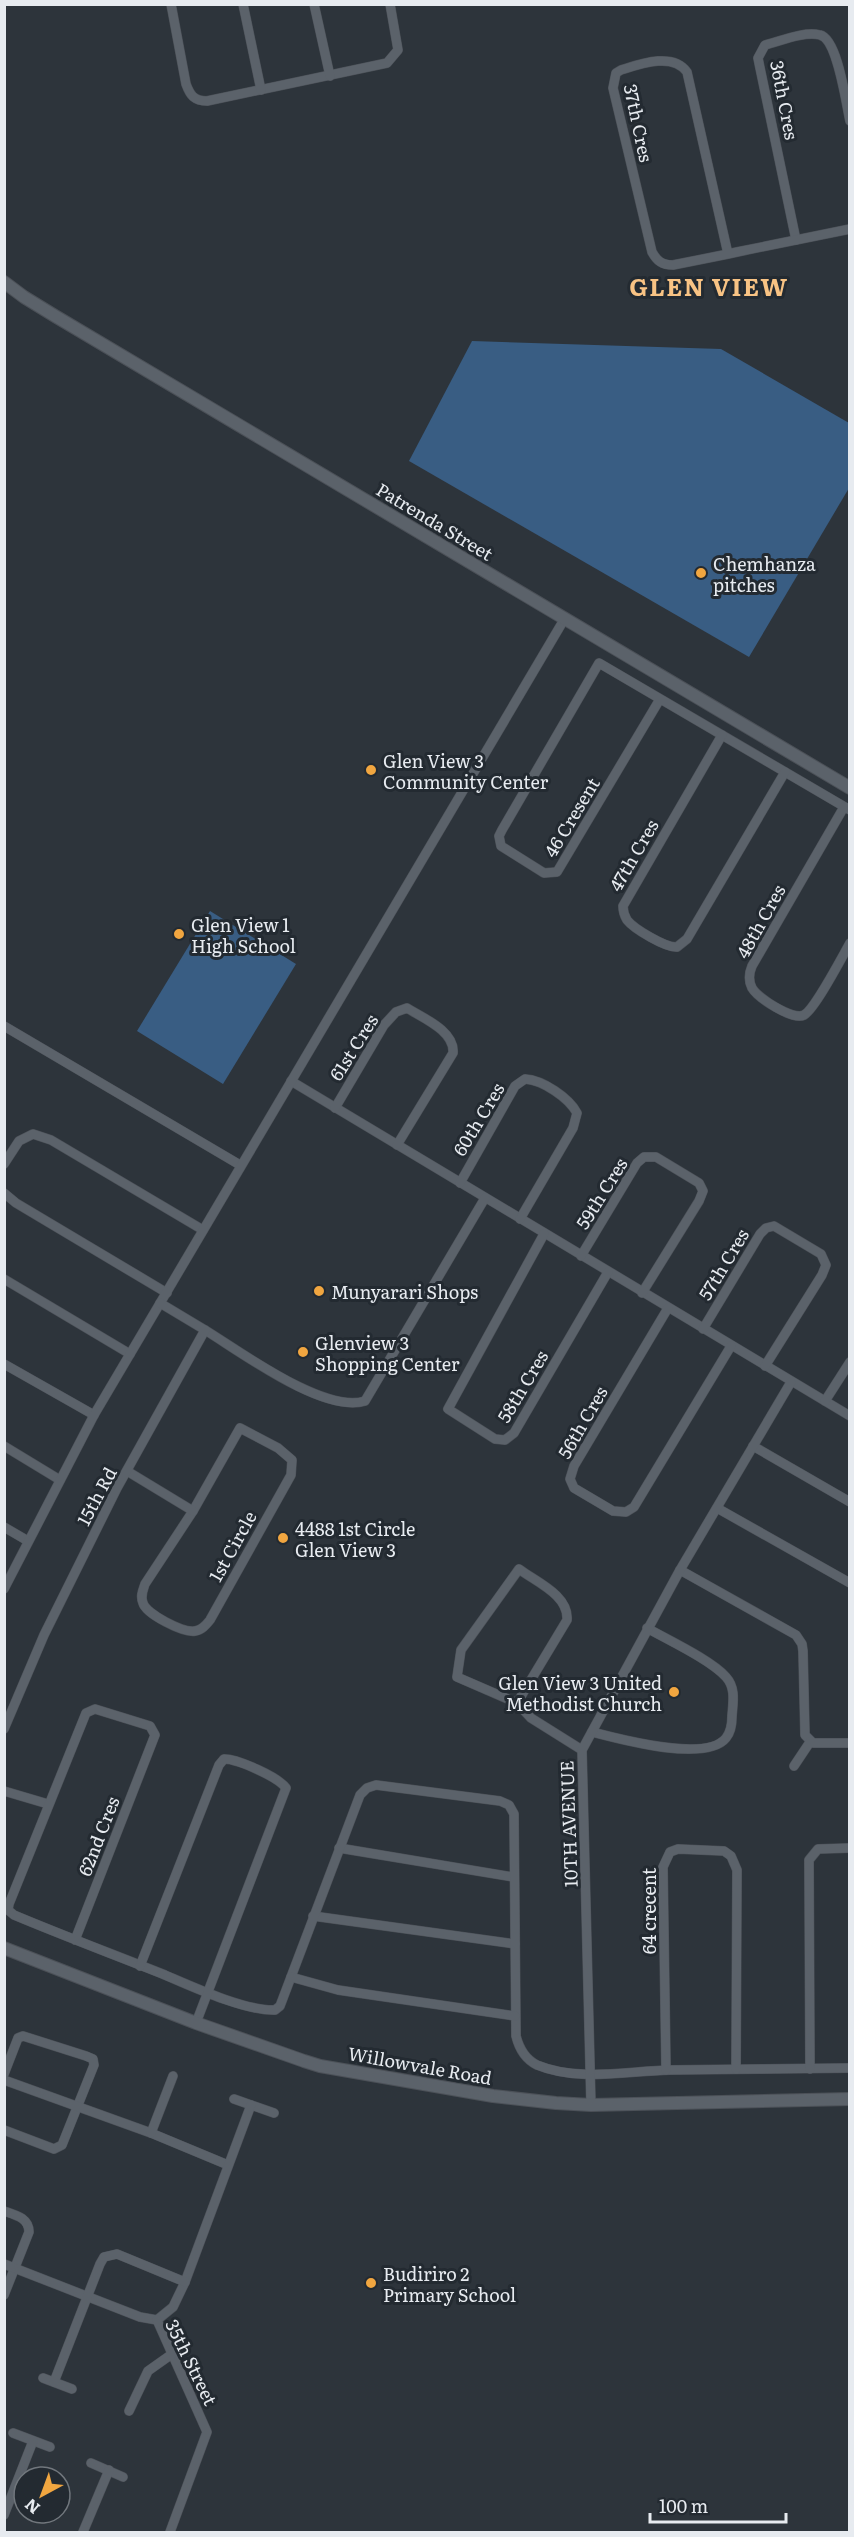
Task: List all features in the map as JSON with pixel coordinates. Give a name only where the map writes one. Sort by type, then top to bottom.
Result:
[{"type":"street","points":[[171,4],[186,84],[190,94],[200,101],[387,63],[398,50],[390,4]]},
{"type":"street","points":[[243,4],[261,90]]},
{"type":"street","points":[[314,4],[330,76]]},
{"type":"street","name":"36th Cres","points":[[796,240],[760,68],[759,58],[765,45],[812,34],[823,35],[829,40],[836,57],[849,121]]},
{"type":"street","name":"37th Cres","points":[[669,60],[682,65],[687,72],[728,254],[673,265],[665,265],[656,260],[652,252],[613,88],[615,73],[669,60]]},
{"type":"street","points":[[728,254],[849,229]]},
{"type":"street","name":"Patrenda Street","points":[[4,282],[55,316],[849,788]]},
{"type":"street","points":[[4,1589],[94,1415],[565,618]]},
{"type":"street","name":"46 Cresent","points":[[599,663],[660,699],[557,872],[543,873],[501,846],[499,837],[502,830],[599,663]]},
{"type":"street","points":[[660,699],[847,809]]},
{"type":"street","name":"47th Cres","points":[[722,735],[623,906],[629,923],[666,946],[677,947],[687,939],[785,772]]},
{"type":"street","name":"48th Cres","points":[[847,809],[752,966],[749,974],[752,987],[761,998],[788,1014],[798,1016],[804,1014],[814,1004],[849,944]]},
{"type":"street","name":"61st Cres","points":[[335,1108],[384,1025],[396,1012],[407,1008],[450,1036],[454,1045],[453,1053],[397,1145]]},
{"type":"street","points":[[4,1026],[240,1165]]},
{"type":"street","name":"60th Cres","points":[[460,1183],[515,1086],[525,1079],[533,1079],[562,1096],[571,1102],[577,1113],[573,1128],[519,1219]]},
{"type":"street","points":[[291,1081],[849,1416]]},
{"type":"street","points":[[4,1164],[19,1141],[33,1134],[51,1140],[203,1230]]},
{"type":"street","name":"59th Cres","points":[[582,1256],[637,1164],[644,1157],[657,1157],[699,1182],[703,1191],[699,1201],[642,1293]]},
{"type":"street","points":[[4,1193],[16,1203],[166,1293]]},
{"type":"street","points":[[160,1304],[312,1394],[354,1404],[365,1401],[485,1198]]},
{"type":"street","name":"57th Cres","points":[[703,1329],[760,1234],[766,1228],[774,1226],[821,1254],[826,1265],[822,1275],[765,1366]]},
{"type":"street","name":"58th Cres","points":[[544,1234],[448,1409],[495,1439],[505,1440],[514,1433],[608,1272]]},
{"type":"street","points":[[4,1280],[130,1354]]},
{"type":"street","name":"56th Cres","points":[[668,1308],[574,1466],[570,1479],[574,1488],[613,1511],[626,1512],[633,1508],[731,1346]]},
{"type":"street","name":"15th Rd","points":[[4,1729],[44,1635],[127,1471],[205,1330]]},
{"type":"street","points":[[825,1401],[849,1362]]},
{"type":"street","points":[[4,1364],[94,1415]]},
{"type":"street","name":"10TH AVENUE","points":[[591,2104],[582,1750],[647,1628],[791,1382]]},
{"type":"street","name":"1st Circle","points":[[240,1428],[278,1448],[292,1460],[291,1475],[210,1620],[204,1628],[195,1631],[179,1628],[147,1611],[142,1603],[145,1584],[193,1511],[240,1428]]},
{"type":"street","points":[[4,1446],[60,1480]]},
{"type":"street","points":[[753,1446],[849,1502]]},
{"type":"street","points":[[127,1471],[193,1511]]},
{"type":"street","points":[[717,1508],[849,1583]]},
{"type":"street","points":[[4,1527],[28,1541]]},
{"type":"street","points":[[517,1703],[567,1620],[568,1610],[561,1599],[519,1569],[461,1650],[457,1677],[517,1703],[531,1718],[582,1750]]},
{"type":"street","points":[[680,1570],[799,1639],[803,1651],[805,1735],[810,1742],[820,1744],[849,1743]]},
{"type":"street","points":[[592,1732],[671,1750],[713,1746],[727,1737],[731,1727],[734,1702],[733,1690],[725,1676],[647,1628]]},
{"type":"street","name":"62nd Cres","points":[[98,1710],[150,1726],[155,1735],[75,1940],[14,1915],[9,1910],[9,1904],[48,1804],[89,1711],[98,1710]]},
{"type":"street","points":[[794,1766],[810,1742]]},
{"type":"street","points":[[140,1966],[216,1770],[224,1759],[233,1760],[280,1781],[286,1788],[196,2023]]},
{"type":"street","points":[[75,1940],[207,1993],[257,2008],[275,2010],[280,2006],[360,1795],[367,1788],[376,1785],[500,1801],[509,1805],[514,1814],[515,2016],[519,2046],[530,2061],[548,2068],[592,2075],[666,2070],[849,2068]]},
{"type":"street","points":[[4,1791],[48,1804]]},
{"type":"street","points":[[339,1848],[513,1876]]},
{"type":"street","points":[[810,2069],[809,1860],[818,1849],[849,1848]]},
{"type":"street","name":"64 crecent","points":[[666,2070],[663,1866],[670,1852],[678,1849],[724,1851],[731,1856],[737,1870],[736,2069]]},
{"type":"street","points":[[313,1917],[514,1944]]},
{"type":"street","name":"Willowvale Road","points":[[4,1948],[196,2023],[320,2066],[493,2096],[591,2104],[849,2099]]},
{"type":"street","points":[[291,1977],[338,1990],[515,2016]]},
{"type":"street","points":[[4,2074],[18,2038],[23,2036],[86,2055],[93,2060],[94,2064],[75,2105],[62,2145],[57,2149],[4,2130]]},
{"type":"street","points":[[151,2133],[173,2076]]},
{"type":"street","points":[[4,2080],[151,2133],[228,2165]]},
{"type":"street","points":[[234,2099],[274,2113]]},
{"type":"street","points":[[157,2320],[172,2307],[185,2282],[251,2105]]},
{"type":"street","points":[[4,2211],[21,2217],[29,2227],[4,2295]]},
{"type":"street","points":[[54,2382],[104,2257],[117,2254],[185,2282]]},
{"type":"street","name":"35th Street","points":[[4,2264],[140,2317],[157,2320],[207,2432],[170,2532]]},
{"type":"street","points":[[129,2411],[148,2371],[172,2354]]},
{"type":"street","points":[[43,2378],[72,2389]]},
{"type":"street","points":[[14,2433],[50,2447]]},
{"type":"street","points":[[4,2515],[33,2441]]},
{"type":"street","points":[[91,2463],[123,2477]]},
{"type":"street","points":[[83,2532],[109,2470]]},
{"type":"shaded area","name":"Chemhanza pitches","points":[[472,341],[721,349],[849,423],[849,488],[749,657],[409,461]]},
{"type":"shaded area","points":[[210,911],[296,964],[223,1084],[137,1031]]},
{"type":"place","name":"Chemhanza pitches","points":[[701,573]]},
{"type":"place","name":"Glen View 3 Community Center","points":[[371,770]]},
{"type":"place","name":"Glen View 1 High School","points":[[179,934]]},
{"type":"place","name":"Munyarari Shops","points":[[319,1291]]},
{"type":"place","name":"Glenview 3 Shopping Center","points":[[303,1352]]},
{"type":"place","name":"4488 1st Circle Glen View 3","points":[[283,1538]]},
{"type":"place","name":"Glen View 3 United Methodist Church","points":[[674,1692]]},
{"type":"place","name":"Budiriro 2 Primary School","points":[[371,2283]]},
{"type":"district","name":"GLEN VIEW","points":[[709,285]]}]
